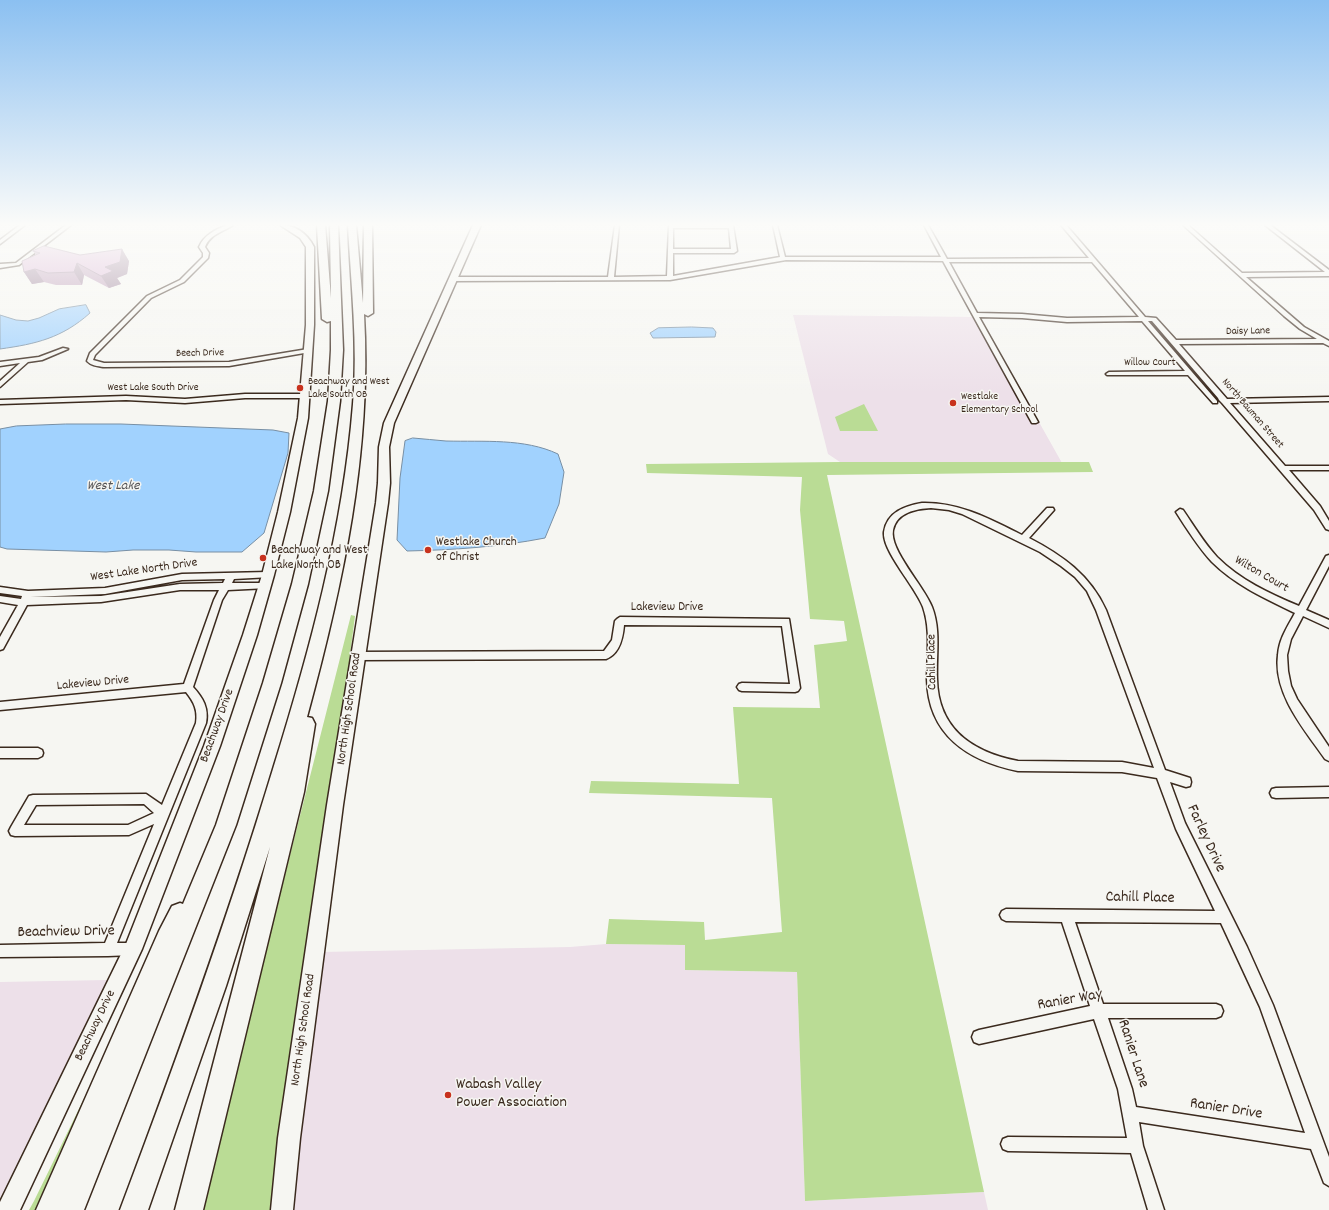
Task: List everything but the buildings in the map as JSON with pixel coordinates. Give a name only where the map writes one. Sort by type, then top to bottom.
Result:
[{"type":"highway","points":[[324,281],[328,335],[337,350]]},
{"type":"highway","points":[[70,1210],[226,825],[272,683],[302,576],[319,498],[328,446],[334,401],[337,350],[335,281]]},
{"type":"highway","points":[[189,1210],[294,792],[322,628],[343,524],[350,481],[359,404],[360,357],[355,281]]},
{"type":"highway","points":[[360,357],[368,312],[368,281]]},
{"type":"highway","points":[[134,1210],[227,950],[279,783],[305,694],[322,628]]},
{"type":"highway","points":[[50,1210],[167,939],[226,825]]},
{"type":"street","name":"Beech Drive","points":[[181,281],[157,292],[148,299],[92,354],[90,358],[92,362],[104,365],[223,364],[308,351]]},
{"type":"street","name":"Beachway Drive","points":[[8,1210],[133,949],[212,746],[250,635],[267,581],[284,512],[303,418],[308,351],[309,281]]},
{"type":"street","name":"North High School Road","points":[[282,1210],[289,1138],[357,656],[382,503],[384,447],[387,429],[451,281]]},
{"type":"street","points":[[957,281],[1034,422]]},
{"type":"street","name":"North Bauman Street","points":[[1112,281],[1215,402]]},
{"type":"street","points":[[1247,281],[1296,324],[1329,344]]},
{"type":"street","points":[[975,315],[1022,316],[1067,320],[1145,320]]},
{"type":"street","name":"North Bauman Street","points":[[1145,320],[1154,319],[1317,508],[1329,527]]},
{"type":"street","name":"Daisy Lane","points":[[1174,342],[1323,340]]},
{"type":"street","points":[[0,364],[43,358],[65,349]]},
{"type":"street","points":[[0,385],[26,361]]},
{"type":"street","name":"Willow Court","points":[[1109,374],[1191,373]]},
{"type":"street","points":[[1209,394],[1224,401],[1329,399]]},
{"type":"street","name":"West Lake South Drive","points":[[0,402],[126,398],[185,400],[245,396],[305,396]]},
{"type":"street","points":[[1281,468],[1329,468]]},
{"type":"street","name":"Cahill Place","points":[[1024,538],[963,512],[938,506],[911,509],[897,516],[890,527],[888,537],[891,548],[922,595],[930,615],[933,628],[934,700],[941,720],[949,731],[964,745],[982,756],[1002,764],[1018,766],[1122,767],[1161,774],[1186,782]]},
{"type":"street","points":[[1024,538],[1050,510]]},
{"type":"street","name":"Wilton Court","points":[[1180,512],[1212,556],[1232,575],[1259,591],[1329,624]]},
{"type":"street","name":"Farley Drive","points":[[1024,538],[1070,568],[1085,582],[1096,598],[1180,825],[1266,1005],[1329,1178]]},
{"type":"street","points":[[1329,558],[1283,647],[1282,662],[1283,675],[1295,705],[1329,756]]},
{"type":"street","points":[[188,688],[218,600],[231,576]]},
{"type":"street","name":"West Lake North Drive","points":[[0,599],[105,591],[182,577],[231,576],[267,581]]},
{"type":"street","name":"West Lake North Drive","points":[[0,590],[26,598],[101,599],[180,587],[225,586],[267,581]]},
{"type":"street","points":[[0,646],[26,598]]},
{"type":"street","name":"Lakeview Drive","points":[[357,656],[606,654],[614,648],[617,641],[620,621],[786,622],[795,688],[742,687]]},
{"type":"street","name":"Beachway Drive","points":[[108,950],[202,719],[201,705],[188,688]]},
{"type":"street","name":"Lakeview Drive","points":[[0,706],[188,688]]},
{"type":"street","points":[[0,753],[38,753]]},
{"type":"street","points":[[1276,793],[1329,792]]},
{"type":"street","points":[[146,799],[164,814],[129,830],[15,832],[33,800],[146,799]]},
{"type":"street","name":"Cahill Place","points":[[1006,914],[1225,917]]},
{"type":"street","name":"Ranier Lane","points":[[1066,915],[1125,1089],[1136,1146]]},
{"type":"street","name":"Beachview Drive","points":[[0,951],[133,949]]},
{"type":"street","name":"Ranier Way","points":[[979,1037],[1099,1011],[1216,1011]]},
{"type":"street","name":"Ranier Drive","points":[[1131,1114],[1316,1142]]},
{"type":"street","points":[[1008,1144],[1136,1146],[1156,1210]]},
{"type":"shaded area","points":[[793,315],[980,317],[1062,463],[840,462],[828,454]]},
{"type":"shaded area","points":[[606,944],[685,945],[685,970],[797,972],[805,1201],[984,1192],[988,1210],[291,1210],[321,952],[570,947]]},
{"type":"shaded area","points":[[107,980],[0,1198],[0,982]]},
{"type":"green space","points":[[864,404],[878,431],[840,431],[835,417]]},
{"type":"green space","points":[[1089,462],[1093,472],[827,475],[984,1192],[805,1201],[797,972],[685,970],[685,945],[606,944],[609,919],[704,922],[705,940],[782,932],[772,798],[589,793],[591,781],[739,784],[733,707],[820,708],[814,645],[847,641],[844,621],[810,619],[800,510],[802,477],[647,473],[646,464]]},
{"type":"green space","points":[[351,615],[355,616],[339,740],[272,1210],[200,1210]]},
{"type":"green space","points":[[94,1078],[35,1210],[29,1210],[34,1201]]},
{"type":"water","points":[[86,305],[90,313],[80,322],[59,334],[37,342],[0,349],[0,315],[16,320],[28,321],[59,309]]},
{"type":"water","points":[[658,328],[713,328],[716,332],[715,337],[653,338],[650,333]]},
{"type":"water","name":"West Lake","points":[[121,424],[273,430],[289,433],[288,453],[264,533],[242,552],[133,550],[106,552],[7,549],[0,547],[0,429],[16,426]]},
{"type":"water","points":[[413,438],[446,441],[518,443],[532,445],[558,454],[564,472],[559,504],[545,538],[476,548],[407,551],[397,540],[400,478],[405,441]]},
{"type":"place","name":"Beachway and West Lake South OB","points":[[300,388]]},
{"type":"place","name":"Westlake Elementary School","points":[[953,403]]},
{"type":"place","name":"Westlake Church of Christ","points":[[428,550]]},
{"type":"place","name":"Beachway and West Lake North OB","points":[[263,558]]},
{"type":"place","name":"Wabash Valley Power Association","points":[[448,1095]]}]
